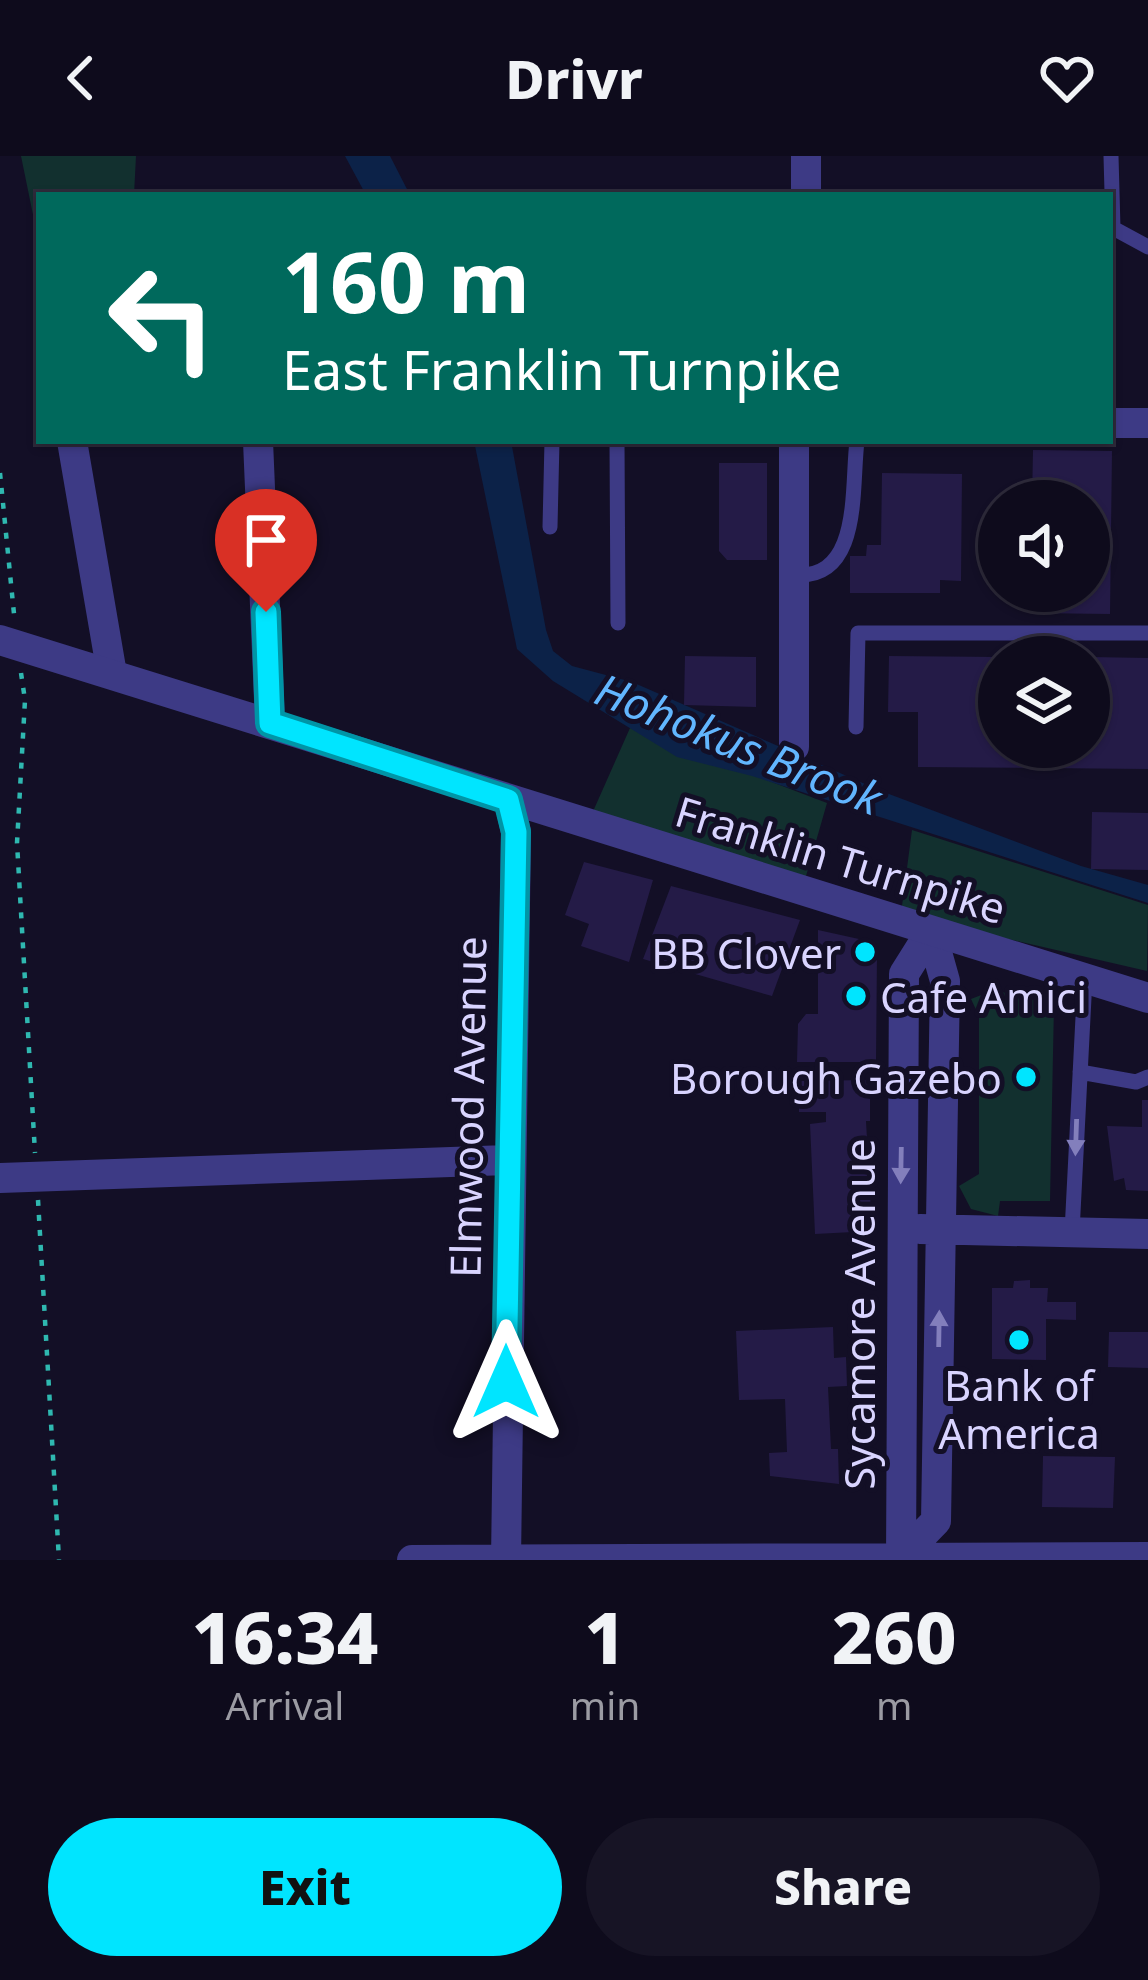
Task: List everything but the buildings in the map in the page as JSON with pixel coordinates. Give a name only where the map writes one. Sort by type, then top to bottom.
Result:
[{"type":"street","points":[[806,156],[806,192]]},
{"type":"street","points":[[1113,423],[1148,423]]},
{"type":"street","points":[[73,444],[112,674]]},
{"type":"street","points":[[258,444],[270,723]]},
{"type":"street","points":[[794,444],[794,747]]},
{"type":"street","name":"Franklin Turnpike","points":[[8,643],[1148,998]]},
{"type":"street","name":"Elmwood Avenue","points":[[506,1558],[507,1160],[516,832],[508,800]]},
{"type":"street","name":"Sycamore Avenue","points":[[901,1559],[904,974],[932,931]]},
{"type":"street","name":"Sycamore Avenue","points":[[901,1559],[936,1521],[945,981],[932,931]]},
{"type":"street","points":[[0,1178],[507,1160]]},
{"type":"street","points":[[900,1228],[1148,1234]]},
{"type":"street","points":[[412,1560],[1148,1557]]},
{"type":"lane","points":[[1112,156],[1112,192]]},
{"type":"lane","points":[[1113,228],[1148,248]]},
{"type":"lane","points":[[550,527],[552,444]]},
{"type":"lane","points":[[617,444],[618,623]]},
{"type":"lane","points":[[794,575],[830,569],[844,554],[857,444]]},
{"type":"lane","points":[[856,727],[857,633],[1148,633]]},
{"type":"lane","points":[[1072,1232],[1085,978]]},
{"type":"lane","points":[[1080,1072],[1136,1082],[1148,1077]]},
{"type":"path","points":[[0,473],[8,643],[25,700],[17,843],[59,1560]]},
{"type":"green space","points":[[21,156],[136,156],[134,192],[36,192],[36,229]]},
{"type":"green space","points":[[630,728],[827,803],[802,890],[587,825]]},
{"type":"green space","points":[[912,830],[1148,905],[1147,971],[934,922],[900,921]]},
{"type":"green space","points":[[994,990],[1054,1005],[1050,1201],[1000,1201],[998,1216],[971,1209],[959,1186],[979,1174],[979,1016],[971,999]]},
{"type":"water","points":[[345,156],[390,156],[408,192],[364,192]]},
{"type":"water","name":"Hohokus Brook","points":[[475,444],[512,444],[546,630],[553,651],[572,666],[632,682],[881,791],[1081,866],[1148,885],[1148,903],[752,776],[677,757],[553,681],[517,649]]},
{"type":"place","name":"BB Clover","points":[[865,952]]},
{"type":"place","name":"Cafe Amici","points":[[856,996]]},
{"type":"place","name":"Borough Gazebo","points":[[1026,1077]]},
{"type":"place","name":"Bank of America","points":[[1019,1340]]},
{"type":"route","points":[[266,612],[270,723],[508,800],[516,832],[511,868],[506,1382]]}]
